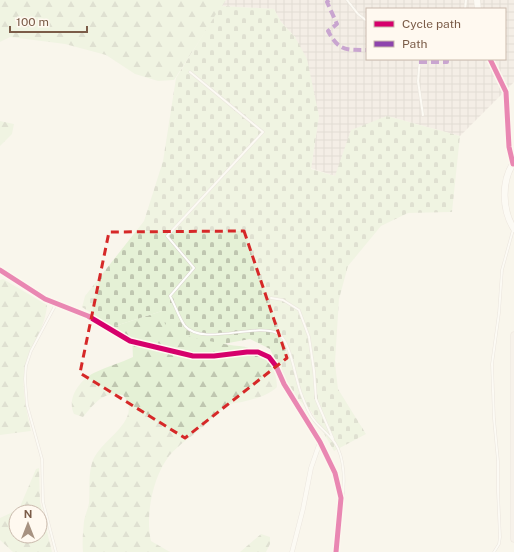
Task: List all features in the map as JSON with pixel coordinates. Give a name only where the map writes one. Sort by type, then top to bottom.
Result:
[{"type":"main road","points":[[514,335],[514,539]]},
{"type":"street","points":[[490,60],[506,92],[509,147],[513,163],[507,176],[505,190],[506,208],[513,228]]},
{"type":"street","points":[[0,270],[45,299],[56,302],[88,316],[130,341],[193,356],[214,356],[258,352],[270,357],[284,384],[320,442],[332,466],[339,488],[339,521],[336,552]]},
{"type":"street","points":[[292,552],[303,509],[310,468],[320,442]]},
{"type":"lane","points":[[346,0],[358,14],[366,20]]},
{"type":"lane","points":[[420,60],[418,81],[424,115]]},
{"type":"lane","points":[[190,72],[263,132],[167,236],[194,268],[170,296],[186,326],[201,334],[268,330],[284,337],[288,344],[294,375],[302,397],[313,419],[335,443]]},
{"type":"lane","points":[[494,552],[499,544],[500,537],[498,461],[494,419],[492,364],[499,313],[502,270],[513,228]]},
{"type":"lane","points":[[271,298],[283,300],[299,310],[309,337],[316,399],[335,443],[341,462],[344,486],[339,521]]},
{"type":"lane","points":[[56,302],[31,351],[26,366],[25,379],[29,412],[42,459],[44,508],[56,552]]},
{"type":"highlighted area","points":[[244,231],[287,358],[185,438],[80,373],[109,232]]},
{"type":"shaded area","points":[[226,0],[514,0],[514,82],[460,136],[387,116],[335,176],[311,168],[319,116],[295,37],[281,22],[274,9],[221,6]]},
{"type":"green space","points":[[0,0],[226,0],[174,80],[158,81],[135,74],[106,55],[65,44],[10,37],[0,42]]},
{"type":"green space","points":[[221,6],[274,9],[281,22],[295,37],[307,59],[319,116],[311,169],[335,176],[351,130],[387,116],[460,136],[452,212],[408,213],[381,226],[348,266],[339,299],[335,363],[338,389],[366,434],[334,451],[311,411],[298,399],[283,376],[270,349],[250,339],[223,344],[182,335],[165,324],[162,311],[112,327],[82,307],[85,296],[144,221],[163,161],[176,78]]},
{"type":"green space","points":[[0,121],[14,124],[12,134],[0,146]]},
{"type":"green space","points":[[3,279],[47,305],[44,321],[25,369],[25,400],[31,431],[0,435],[0,280]]},
{"type":"green space","points":[[162,311],[214,340],[224,344],[252,349],[264,357],[272,367],[275,373],[277,387],[261,397],[230,404],[223,408],[177,448],[163,465],[152,497],[149,531],[151,541],[170,552],[83,552],[84,521],[89,503],[92,463],[102,446],[124,422],[128,413],[128,404],[123,395],[110,395],[100,399],[83,417],[74,414],[72,408],[73,395],[80,384],[90,375],[133,357],[132,338],[112,327]]},
{"type":"green space","points":[[39,468],[40,504],[21,504],[36,469]]},
{"type":"green space","points":[[8,514],[8,544],[48,544],[48,535],[52,552],[13,552],[0,540],[0,518]]},
{"type":"green space","points":[[261,534],[270,537],[270,544],[266,552],[240,552]]},
{"type":"marked path","points":[[329,0],[327,2],[337,24],[328,31],[332,38],[339,46],[343,48],[366,50]]},
{"type":"marked path","points":[[419,62],[447,62],[447,60]]},
{"type":"cycle path","points":[[490,60],[506,92],[509,147],[513,164]]},
{"type":"cycle path","points":[[0,270],[45,299],[88,316],[130,341],[193,356],[214,356],[258,352],[269,357],[276,366],[284,384],[320,442],[335,473],[341,498],[336,552]]}]
